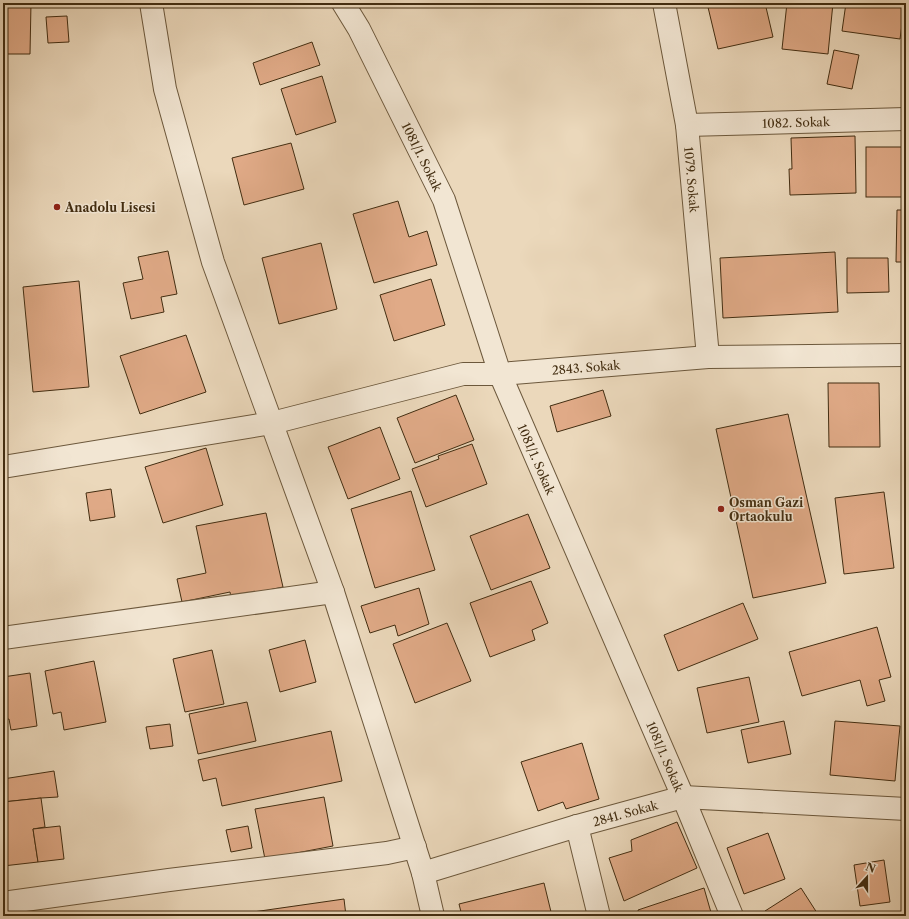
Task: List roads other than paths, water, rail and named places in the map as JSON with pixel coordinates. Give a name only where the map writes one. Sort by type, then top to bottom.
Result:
[{"type":"street","points":[[151,3],[165,89],[213,262],[333,592],[415,847],[433,916]]},
{"type":"street","name":"1081/1. Sokak","points":[[343,3],[358,29],[444,200],[500,374],[732,916]]},
{"type":"street","name":"1079. Sokak","points":[[664,3],[687,125],[708,358]]},
{"type":"street","name":"1082. Sokak","points":[[687,125],[906,120]]},
{"type":"street","name":"2843. Sokak","points":[[3,466],[272,423],[463,374],[500,374],[708,358],[906,355]]},
{"type":"street","points":[[3,638],[333,592]]},
{"type":"street","name":"2841. Sokak","points":[[423,873],[577,826],[682,797],[906,809]]},
{"type":"street","points":[[577,826],[599,916]]},
{"type":"street","points":[[3,903],[169,880],[387,853],[415,847]]},
{"type":"place","name":"Anadolu Lisesi","points":[[57,207]]},
{"type":"place","name":"Osman Gazi Ortaokulu","points":[[721,509]]}]
